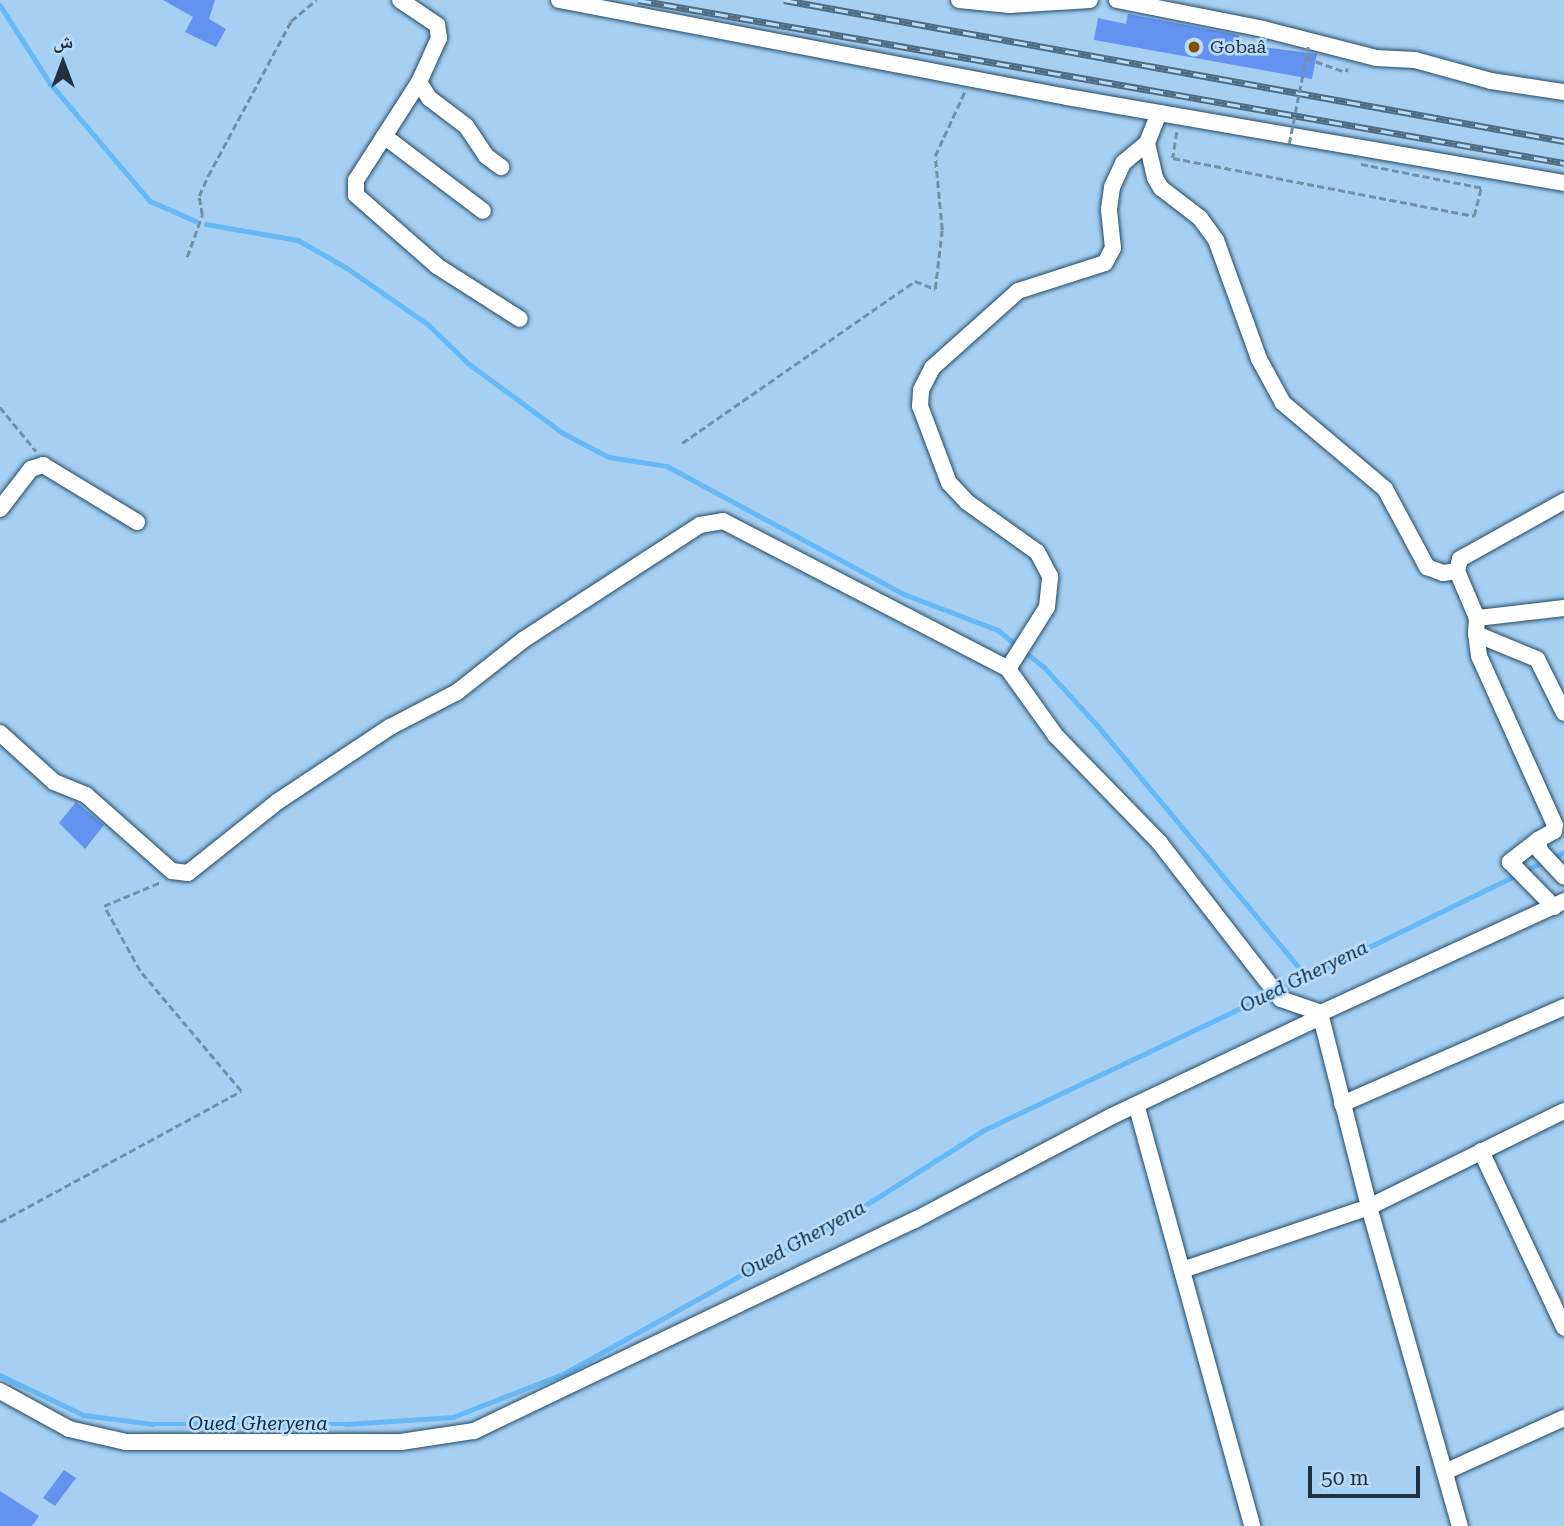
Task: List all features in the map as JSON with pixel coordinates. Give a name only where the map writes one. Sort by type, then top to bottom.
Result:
[{"type":"street","points":[[400,0],[441,32],[419,82],[356,180],[361,202],[437,266],[520,319]]},
{"type":"street","points":[[559,0],[1159,113],[1564,183]]},
{"type":"street","points":[[959,0],[1010,5],[1090,0]]},
{"type":"street","points":[[1117,0],[1376,58],[1415,60],[1491,81],[1564,92]]},
{"type":"street","points":[[419,82],[429,98],[466,127],[485,156],[501,167]]},
{"type":"street","points":[[1007,669],[1023,647],[1049,600],[1047,567],[1030,545],[967,502],[949,483],[920,406],[921,390],[932,368],[1018,291],[1105,263],[1113,248],[1109,209],[1112,187],[1123,163],[1147,143],[1159,113]]},
{"type":"street","points":[[384,136],[483,211]]},
{"type":"street","points":[[1147,143],[1150,167],[1161,188],[1200,218],[1216,240],[1259,359],[1283,403],[1385,489],[1427,567],[1436,572],[1457,571]]},
{"type":"street","points":[[0,509],[38,465],[137,522]]},
{"type":"street","points":[[0,1391],[69,1429],[126,1442],[401,1442],[474,1432],[562,1393],[915,1220],[1110,1117],[1559,904],[1526,880],[1510,862],[1539,845],[1554,831],[1555,825],[1479,656],[1476,626],[1457,571],[1465,555],[1564,500]]},
{"type":"street","points":[[0,733],[54,782],[86,795],[180,874],[197,868],[277,803],[390,727],[457,692],[523,640],[710,521],[738,527],[1007,669],[1056,736],[1159,842],[1281,999],[1321,1015]]},
{"type":"street","points":[[1476,626],[1564,608]]},
{"type":"street","points":[[1476,626],[1536,659],[1564,713]]},
{"type":"street","points":[[1539,845],[1560,872]]},
{"type":"street","points":[[1342,1104],[1564,1007]]},
{"type":"street","points":[[1321,1015],[1369,1207],[1460,1526]]},
{"type":"street","points":[[1139,1111],[1252,1526]]},
{"type":"street","points":[[1182,1270],[1369,1207],[1564,1111]]},
{"type":"street","points":[[1481,1151],[1564,1327]]},
{"type":"street","points":[[1445,1472],[1564,1419]]},
{"type":"path","points":[[187,257],[202,215],[199,196],[208,176],[290,21],[316,0]]},
{"type":"path","points":[[1289,144],[1308,47]]},
{"type":"path","points":[[1306,58],[1346,72]]},
{"type":"path","points":[[682,443],[915,281],[935,289],[942,230],[935,156],[972,76]]},
{"type":"path","points":[[1177,132],[1173,158],[1475,216],[1481,188],[1347,162]]},
{"type":"path","points":[[0,407],[34,444],[38,465]]},
{"type":"path","points":[[0,1222],[241,1091],[140,971],[104,906],[180,874]]},
{"type":"building","points":[[163,0],[215,0],[209,19],[226,29],[216,47],[185,32],[193,17]]},
{"type":"building","name":"Gobaâ","points":[[1128,14],[1239,35],[1238,44],[1317,54],[1312,79],[1094,40],[1098,18],[1126,24]]},
{"type":"building","points":[[76,802],[104,825],[85,849],[59,823]]},
{"type":"building","points":[[64,1470],[76,1478],[55,1506],[43,1498]]},
{"type":"building","points":[[0,1491],[39,1516],[32,1526],[0,1526]]},
{"type":"waterway","points":[[0,5],[50,83],[150,201],[196,221]]},
{"type":"waterway","points":[[206,224],[298,240],[347,268],[429,325],[468,363],[563,433],[609,457],[667,466],[904,594],[998,630],[1044,667],[1098,726],[1308,978]]},
{"type":"waterway","name":"Oued Gheryena","points":[[1553,858],[1564,852]]},
{"type":"waterway","name":"Oued Gheryena","points":[[1524,871],[1545,861]]},
{"type":"waterway","name":"Oued Gheryena","points":[[1279,991],[1517,875]]},
{"type":"waterway","name":"Oued Gheryena","points":[[0,1375],[84,1415],[152,1424],[346,1424],[453,1417],[565,1373],[858,1210],[984,1130],[1271,994]]},
{"type":"railway","points":[[638,0],[1564,163]]},
{"type":"railway","points":[[784,0],[1564,141]]},
{"type":"place","name":"Gobaâ","points":[[1194,47]]}]
